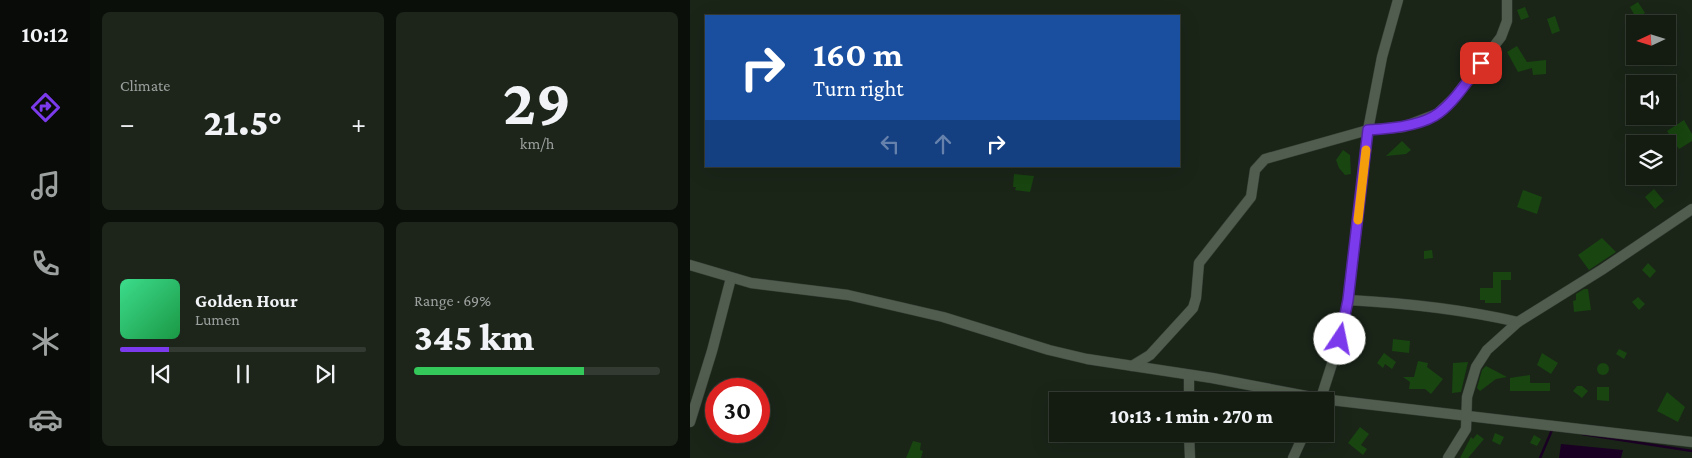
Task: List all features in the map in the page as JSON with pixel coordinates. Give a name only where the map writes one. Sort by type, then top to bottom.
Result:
[{"type":"street","points":[[1323,392],[1340,339],[1348,300],[1368,130],[1378,73],[1398,0]]},
{"type":"street","points":[[1132,366],[1150,355],[1193,308],[1196,298],[1199,263],[1251,197],[1259,163],[1264,158],[1368,130],[1403,126],[1437,114],[1454,98],[1501,37],[1507,21],[1508,0]]},
{"type":"street","points":[[1448,458],[1465,431],[1468,416],[1467,396],[1480,359],[1518,322],[1603,269],[1692,209]]},
{"type":"street","points":[[690,265],[731,278],[770,286],[848,295],[943,317],[1069,356],[1189,375],[1279,392]]},
{"type":"street","points":[[690,422],[712,351],[731,278]]},
{"type":"street","points":[[1348,300],[1415,304],[1476,313],[1518,322]]},
{"type":"street","points":[[1189,375],[1189,392]]},
{"type":"street","points":[[1334,401],[1692,442]]},
{"type":"street","points":[[1189,442],[1190,458]]},
{"type":"street","points":[[1293,458],[1300,442]]},
{"type":"shaded area","points":[[1561,444],[1623,450],[1621,458],[1559,458]]},
{"type":"building","points":[[1638,2],[1645,13],[1634,15],[1630,7]]},
{"type":"building","points":[[1525,7],[1529,17],[1521,20],[1517,10]]},
{"type":"building","points":[[1555,16],[1560,31],[1552,34],[1547,19]]},
{"type":"building","points":[[1517,46],[1527,62],[1546,60],[1546,74],[1533,75],[1532,68],[1518,72],[1507,52]]},
{"type":"building","points":[[1684,120],[1692,134],[1692,141],[1679,149],[1676,144],[1676,135],[1670,135],[1667,131]]},
{"type":"building","points":[[1402,141],[1411,150],[1406,154],[1386,156]]},
{"type":"building","points":[[1343,150],[1350,155],[1351,174],[1345,175],[1339,168],[1336,160]]},
{"type":"building","points":[[1014,174],[1034,176],[1030,192],[1015,190],[1016,187],[1013,187]]},
{"type":"building","points":[[1654,189],[1664,201],[1655,209],[1645,197]]},
{"type":"building","points":[[1523,190],[1542,197],[1537,214],[1517,207]]},
{"type":"building","points":[[1602,238],[1616,252],[1589,270],[1578,255]]},
{"type":"building","points":[[1432,250],[1433,258],[1424,259],[1424,251]]},
{"type":"building","points":[[1648,263],[1656,271],[1650,278],[1642,270]]},
{"type":"building","points":[[1493,272],[1511,272],[1511,280],[1501,280],[1501,303],[1485,303],[1485,300],[1480,300],[1480,288],[1493,288]]},
{"type":"building","points":[[1584,289],[1588,289],[1591,310],[1574,312],[1573,301],[1576,300],[1576,294]]},
{"type":"building","points":[[1638,297],[1645,304],[1639,310],[1632,302]]},
{"type":"building","points":[[1393,339],[1410,341],[1409,353],[1392,351]]},
{"type":"building","points":[[1619,349],[1627,353],[1624,359],[1616,354]]},
{"type":"building","points":[[1384,353],[1396,362],[1392,369],[1385,364],[1383,368],[1377,363]]},
{"type":"building","points":[[1542,353],[1558,363],[1551,374],[1537,365]]},
{"type":"building","points":[[1418,361],[1428,363],[1427,367],[1443,379],[1431,394],[1425,389],[1409,389],[1410,382],[1403,377],[1414,377]]},
{"type":"building","points":[[1468,362],[1461,392],[1452,393],[1453,363]]},
{"type":"building","points":[[1605,363],[1608,364],[1608,374],[1601,375],[1598,374],[1597,367],[1598,364]]},
{"type":"building","points":[[1486,366],[1507,377],[1496,379],[1480,391],[1477,388],[1482,370]]},
{"type":"building","points":[[1530,375],[1530,383],[1550,383],[1550,391],[1510,391],[1510,378]]},
{"type":"building","points":[[1577,386],[1582,386],[1588,391],[1582,398],[1573,391]]},
{"type":"building","points":[[1597,387],[1609,387],[1609,401],[1597,400]]},
{"type":"building","points":[[1667,392],[1685,407],[1678,422],[1657,411]]},
{"type":"building","points":[[1360,427],[1369,434],[1361,445],[1367,449],[1363,455],[1348,443]]},
{"type":"building","points":[[1495,433],[1504,437],[1500,445],[1492,441]]},
{"type":"building","points":[[1477,434],[1484,439],[1468,458],[1460,458],[1471,437],[1473,439]]},
{"type":"building","points":[[1534,435],[1541,439],[1537,446],[1530,443]]},
{"type":"building","points":[[913,441],[921,443],[920,450],[923,451],[921,458],[906,458]]},
{"type":"waterway","points":[[1540,458],[1552,430]]},
{"type":"waterway","points":[[1582,434],[1692,451]]},
{"type":"slow traffic","points":[[1358,220],[1366,150]]},
{"type":"route","points":[[1340,339],[1348,300],[1368,130],[1403,126],[1437,114],[1454,98],[1481,63]]}]
